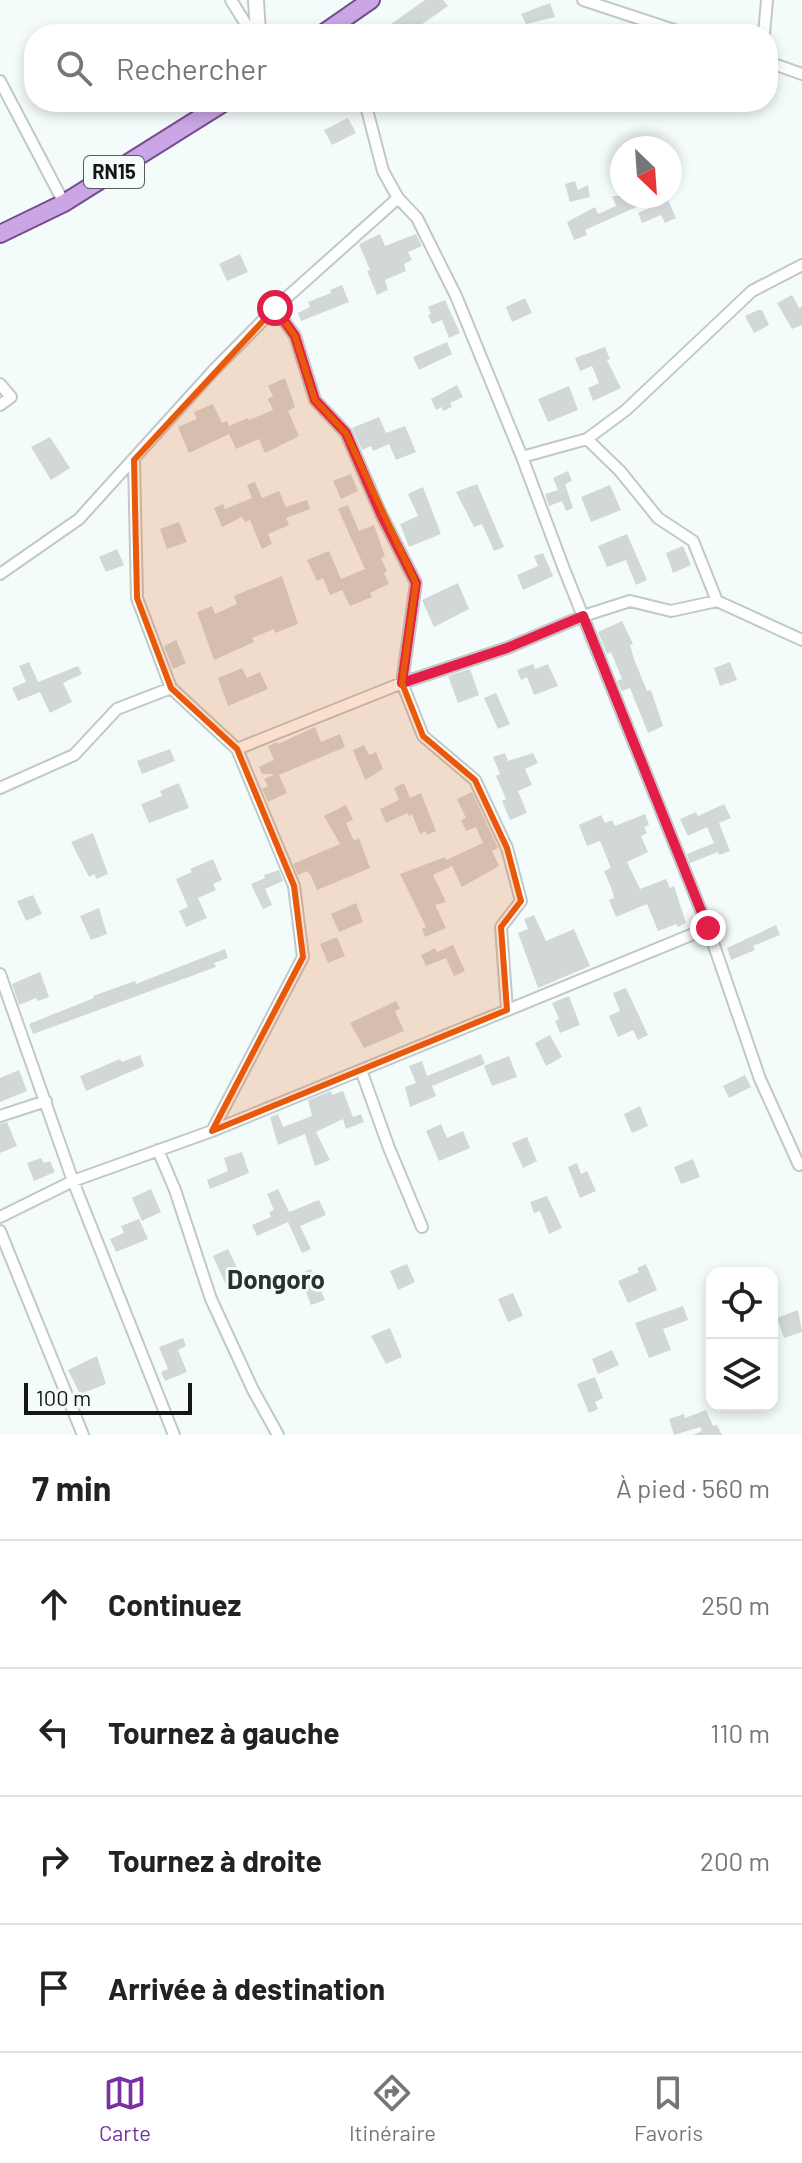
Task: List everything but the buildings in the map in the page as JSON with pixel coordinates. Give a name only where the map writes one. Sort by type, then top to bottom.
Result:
[{"type":"main road","points":[[348,24],[371,0]]},
{"type":"main road","name":"RN15","points":[[0,234],[64,203],[209,112]]},
{"type":"street","points":[[231,0],[248,24]]},
{"type":"street","points":[[255,24],[256,0]]},
{"type":"street","points":[[583,0],[656,24]]},
{"type":"street","points":[[765,24],[767,0]]},
{"type":"street","points":[[778,66],[802,74]]},
{"type":"street","points":[[0,81],[64,203]]},
{"type":"street","points":[[368,112],[383,171],[398,198],[417,218],[456,296],[522,457],[708,928],[760,1079],[799,1165]]},
{"type":"street","points":[[0,574],[79,519],[213,371],[275,308],[398,198]]},
{"type":"street","points":[[522,457],[587,439],[626,410],[752,291],[802,265]]},
{"type":"street","points":[[275,308],[295,336],[315,400],[346,433],[381,514],[416,583],[402,683],[423,736],[475,780],[507,848],[521,901],[501,927],[507,1010]]},
{"type":"street","points":[[0,384],[11,397],[0,405]]},
{"type":"street","points":[[587,439],[627,479],[658,518],[693,541],[717,601]]},
{"type":"street","points":[[134,460],[137,598],[171,688],[237,749],[294,886],[303,957],[212,1131]]},
{"type":"street","points":[[237,749],[402,683],[507,648],[583,616],[630,601],[671,611],[717,601],[802,640]]},
{"type":"street","points":[[0,788],[74,755],[117,709],[171,688]]},
{"type":"street","points":[[0,1217],[73,1181],[212,1131],[708,928]]},
{"type":"street","points":[[0,974],[73,1181],[174,1435]]},
{"type":"street","points":[[361,1070],[422,1227]]},
{"type":"street","points":[[0,1116],[46,1101]]},
{"type":"street","points":[[158,1150],[175,1190],[211,1299],[253,1390],[278,1435]]},
{"type":"street","points":[[0,1231],[83,1435]]},
{"type":"highlighted area","points":[[275,308],[295,336],[315,400],[346,433],[416,583],[402,683],[423,736],[475,780],[507,848],[521,901],[501,927],[507,1010],[212,1131],[303,957],[294,886],[237,749],[171,688],[137,598],[134,460]]},
{"type":"district","name":"Dongoro","points":[[276,1280]]},
{"type":"route","points":[[275,308],[295,336],[315,400],[346,433],[381,514],[416,583],[402,683],[507,648],[583,616],[708,928]]}]
